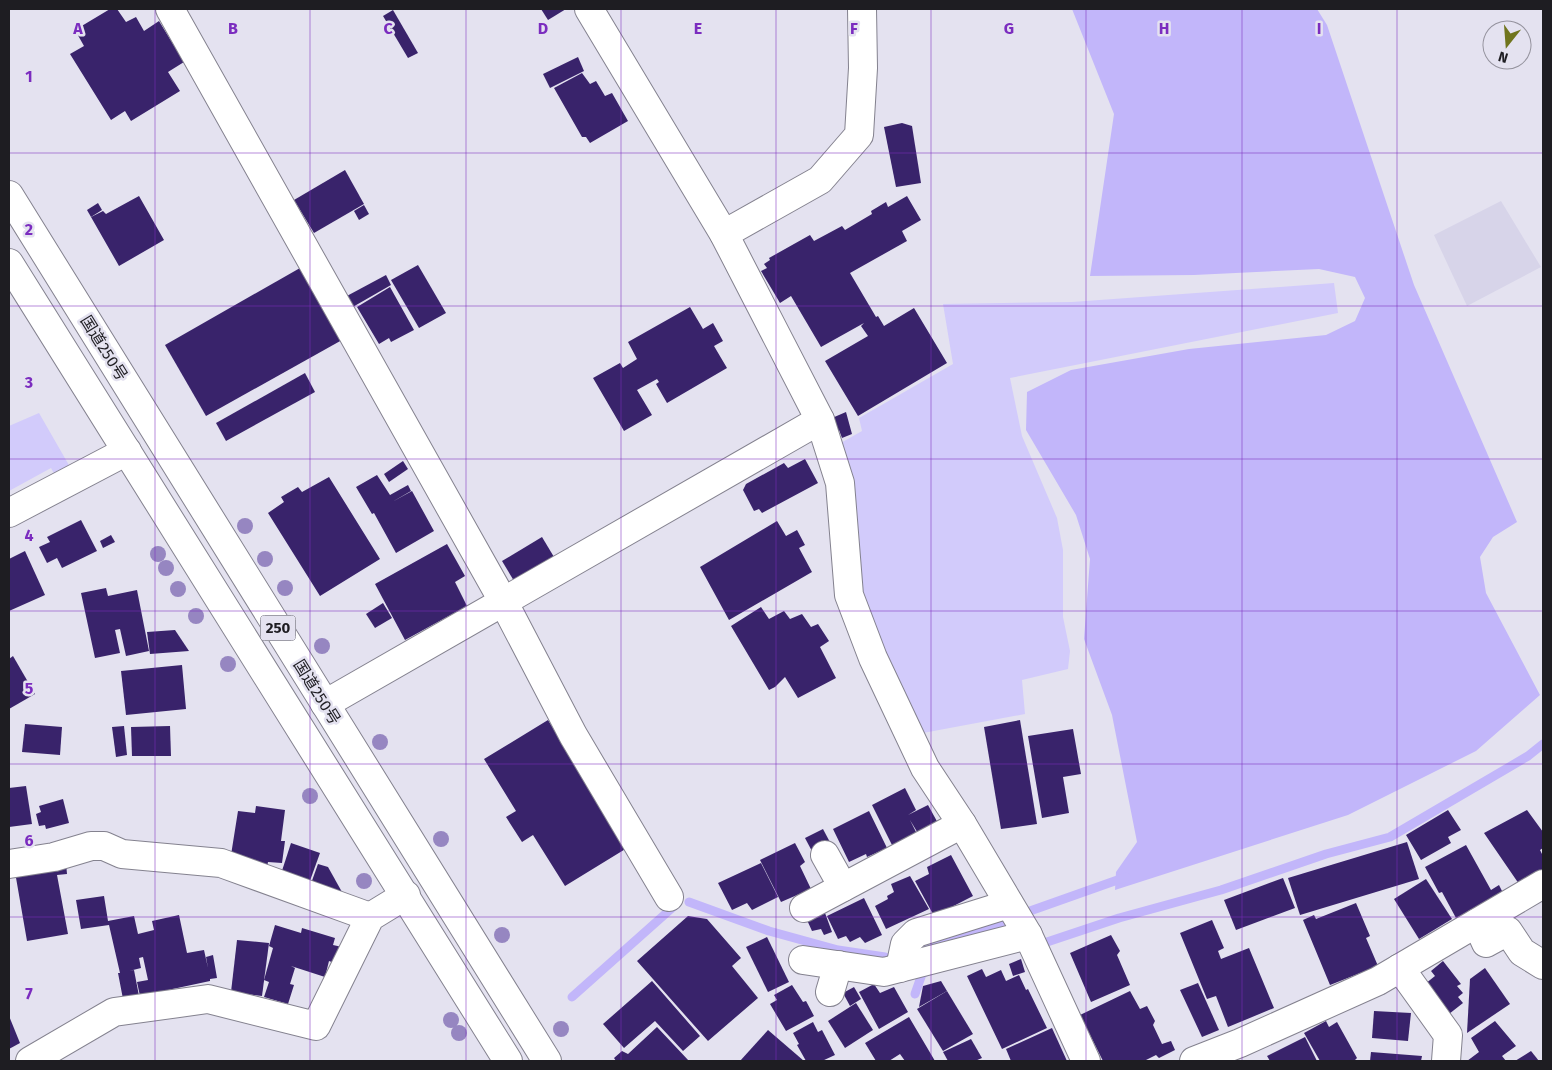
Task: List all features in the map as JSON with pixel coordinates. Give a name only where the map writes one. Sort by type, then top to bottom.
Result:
[{"type":"main road","points":[[170,9],[503,600],[573,735],[669,897]]},
{"type":"main road","points":[[589,9],[724,234],[820,420],[840,483],[849,595],[873,658],[924,768],[962,824],[1028,935],[1086,1061]]},
{"type":"main road","points":[[724,234],[820,180],[859,135],[863,68],[862,9]]},
{"type":"main road","name":"国道250号","points":[[9,195],[547,1061]]},
{"type":"main road","name":"国道250号","points":[[9,263],[406,895],[508,1061]]},
{"type":"main road","points":[[325,704],[503,600],[820,420]]},
{"type":"main road","points":[[9,513],[127,451]]},
{"type":"main road","points":[[804,908],[962,824]]},
{"type":"main road","points":[[9,864],[54,857],[91,846],[104,846],[122,854],[221,863],[370,917]]},
{"type":"main road","points":[[825,855],[843,888]]},
{"type":"main road","points":[[1194,1061],[1244,1052],[1378,981],[1543,884]]},
{"type":"main road","points":[[30,1061],[114,1012],[208,999],[316,1026],[370,917],[406,895]]},
{"type":"main road","points":[[803,960],[884,972],[903,956],[916,933],[1009,904]]},
{"type":"main road","points":[[1477,923],[1486,943],[1508,931],[1522,952],[1543,965]]},
{"type":"main road","points":[[903,956],[1028,935]]},
{"type":"main road","points":[[830,992],[838,965]]},
{"type":"main road","points":[[1400,968],[1448,1035],[1446,1061]]},
{"type":"shaded area","points":[[1072,9],[1317,9],[1327,25],[1414,285],[1517,522],[1493,537],[1480,557],[1486,593],[1540,695],[1476,751],[1348,815],[1115,890],[1116,872],[1137,842],[1112,715],[1084,639],[1090,559],[1076,515],[1026,430],[1027,392],[1071,370],[1189,349],[1326,335],[1355,321],[1365,298],[1355,277],[1319,269],[1194,275],[1090,276],[1114,114]]},
{"type":"shaded area","points":[[1501,201],[1541,267],[1467,306],[1434,235]]},
{"type":"shaded area","points":[[1334,283],[1338,313],[1010,378],[1022,436],[1057,518],[1063,550],[1063,617],[1070,651],[1068,669],[1022,680],[1025,714],[923,733],[858,597],[839,444],[862,431],[859,418],[953,364],[943,304],[1072,302]]},
{"type":"shaded area","points":[[39,413],[70,467],[55,475],[51,468],[9,491],[9,426]]},
{"type":"building","points":[[110,9],[117,9],[126,22],[136,17],[144,31],[159,21],[184,62],[168,72],[180,91],[131,121],[125,111],[111,120],[70,54],[84,46],[75,30]]},
{"type":"building","points":[[541,9],[566,9],[548,20]]},
{"type":"building","points":[[393,10],[418,53],[408,58],[383,16]]},
{"type":"building","points":[[578,57],[584,71],[550,88],[543,74]]},
{"type":"building","points":[[582,73],[590,84],[596,81],[605,96],[612,93],[628,121],[590,143],[586,137],[582,137],[554,88]]},
{"type":"building","points":[[902,123],[912,126],[921,183],[896,187],[884,127]]},
{"type":"building","points":[[345,170],[364,204],[314,233],[294,200]]},
{"type":"building","points":[[139,196],[164,240],[119,266],[91,217],[103,211],[106,214]]},
{"type":"building","points":[[907,196],[921,220],[902,231],[907,241],[850,273],[876,317],[878,316],[884,326],[914,308],[947,363],[858,416],[825,361],[868,336],[861,326],[864,323],[821,347],[791,296],[780,303],[761,271],[767,268],[764,264],[770,260],[769,258],[810,235],[814,241],[842,226],[845,230],[872,214],[871,211],[886,202],[888,207]]},
{"type":"building","points":[[98,203],[102,210],[91,217],[87,210]]},
{"type":"building","points":[[364,205],[369,214],[359,220],[354,211]]},
{"type":"building","points":[[418,265],[446,313],[419,328],[391,280]]},
{"type":"building","points":[[300,268],[342,340],[206,416],[165,345]]},
{"type":"building","points":[[386,275],[391,285],[351,308],[345,297]]},
{"type":"building","points":[[390,287],[414,330],[391,342],[389,338],[379,344],[357,307]]},
{"type":"building","points":[[690,307],[703,329],[713,323],[723,341],[714,346],[727,368],[667,403],[656,384],[659,382],[657,379],[637,390],[652,415],[624,431],[593,378],[620,363],[623,368],[637,359],[628,342]]},
{"type":"building","points":[[305,373],[315,392],[226,441],[216,423]]},
{"type":"building","points":[[846,412],[852,434],[842,438],[839,430],[836,430],[832,418]]},
{"type":"building","points":[[805,459],[818,483],[762,513],[759,509],[754,511],[743,490],[746,484],[784,463],[788,468]]},
{"type":"building","points":[[403,461],[408,469],[389,482],[384,474]]},
{"type":"building","points":[[377,475],[390,495],[408,485],[411,491],[392,502],[412,491],[434,531],[396,553],[374,513],[372,514],[356,487]]},
{"type":"building","points":[[329,477],[380,559],[320,596],[268,513],[284,502],[281,497],[298,487],[302,492]]},
{"type":"building","points":[[81,520],[97,551],[62,568],[57,558],[47,563],[39,547],[50,542],[47,537]]},
{"type":"building","points":[[777,521],[786,536],[797,530],[805,545],[799,548],[812,572],[729,620],[700,567]]},
{"type":"building","points":[[111,535],[115,542],[103,548],[100,541]]},
{"type":"building","points":[[542,537],[554,557],[514,581],[502,561]]},
{"type":"building","points":[[447,544],[465,576],[455,582],[467,606],[405,640],[375,584]]},
{"type":"building","points":[[25,551],[45,595],[9,611],[9,559]]},
{"type":"building","points":[[106,588],[108,596],[137,590],[149,651],[126,656],[120,629],[115,630],[120,653],[95,658],[81,593]]},
{"type":"building","points":[[383,603],[392,618],[375,628],[366,614]]},
{"type":"building","points":[[761,607],[769,619],[784,611],[790,619],[802,614],[811,627],[818,624],[829,641],[820,647],[836,678],[798,698],[785,677],[769,690],[731,626]]},
{"type":"building","points":[[175,630],[189,651],[150,654],[147,632]]},
{"type":"building","points":[[13,656],[35,694],[9,709],[9,659]]},
{"type":"building","points":[[182,665],[186,709],[126,715],[121,671]]},
{"type":"building","points":[[548,720],[627,848],[565,886],[533,835],[522,842],[506,817],[516,811],[484,759]]},
{"type":"building","points":[[1020,720],[1037,824],[1001,829],[984,727]]},
{"type":"building","points":[[25,724],[62,727],[60,755],[22,752]]},
{"type":"building","points":[[124,726],[127,755],[116,757],[112,727]]},
{"type":"building","points":[[170,726],[171,756],[132,756],[131,727]]},
{"type":"building","points":[[1073,729],[1081,774],[1063,777],[1069,813],[1042,818],[1028,736]]},
{"type":"building","points":[[26,786],[32,824],[9,827],[9,788]]},
{"type":"building","points":[[905,788],[916,810],[908,815],[928,805],[939,825],[919,835],[910,820],[918,836],[893,847],[872,805]]},
{"type":"building","points":[[63,799],[69,823],[46,829],[45,825],[39,826],[36,814],[41,812],[39,806]]},
{"type":"building","points":[[256,806],[285,810],[281,841],[285,841],[282,863],[268,862],[267,867],[231,855],[238,811],[255,813]]},
{"type":"building","points":[[1448,810],[1461,830],[1448,837],[1451,843],[1421,860],[1406,835]]},
{"type":"building","points":[[1527,810],[1543,832],[1543,848],[1540,850],[1543,856],[1543,870],[1519,884],[1484,833]]},
{"type":"building","points":[[869,811],[887,848],[867,857],[866,854],[849,862],[833,829]]},
{"type":"building","points":[[823,829],[832,846],[814,855],[805,838]]},
{"type":"building","points":[[1407,842],[1419,879],[1300,915],[1288,878]]},
{"type":"building","points":[[291,843],[320,853],[307,889],[279,880]]},
{"type":"building","points":[[795,843],[805,862],[800,866],[811,889],[781,902],[760,860]]},
{"type":"building","points":[[1466,845],[1491,890],[1499,885],[1503,893],[1456,918],[1442,892],[1439,893],[1425,867]]},
{"type":"building","points":[[951,855],[973,896],[934,916],[915,881],[929,874],[927,867]]},
{"type":"building","points":[[66,863],[67,874],[57,875],[68,934],[27,941],[15,872]]},
{"type":"building","points":[[761,863],[778,897],[752,910],[747,903],[732,910],[718,883]]},
{"type":"building","points":[[318,864],[328,867],[342,892],[338,900],[309,889]]},
{"type":"building","points":[[910,876],[929,909],[886,929],[875,906],[888,899],[887,896],[894,892],[891,884]]},
{"type":"building","points":[[1283,878],[1295,908],[1236,930],[1224,900]]},
{"type":"building","points":[[1426,879],[1452,919],[1419,939],[1394,899]]},
{"type":"building","points":[[104,896],[108,921],[134,916],[138,934],[154,930],[152,921],[179,915],[187,953],[204,950],[208,968],[206,957],[213,955],[217,978],[140,996],[137,982],[148,980],[143,957],[139,958],[141,968],[129,971],[134,970],[139,996],[123,999],[118,973],[120,973],[109,925],[81,929],[76,900]]},
{"type":"building","points":[[864,898],[882,935],[865,943],[860,937],[850,942],[846,936],[838,939],[827,916]]},
{"type":"building","points":[[1356,903],[1370,936],[1366,938],[1378,966],[1330,985],[1303,920],[1314,915],[1316,919]]},
{"type":"building","points":[[825,913],[832,932],[824,935],[821,929],[812,931],[807,920]]},
{"type":"building","points":[[688,916],[707,919],[741,958],[732,966],[758,998],[708,1041],[637,961]]},
{"type":"building","points":[[1212,920],[1224,948],[1218,951],[1221,959],[1249,948],[1274,1008],[1228,1027],[1216,996],[1207,999],[1180,933]]},
{"type":"building","points":[[275,925],[301,933],[302,928],[335,938],[333,945],[342,947],[337,964],[329,961],[325,977],[291,966],[295,968],[290,984],[294,985],[288,1004],[264,997],[269,982],[264,980],[273,948],[269,946]]},
{"type":"building","points":[[1111,935],[1120,951],[1117,955],[1130,985],[1091,1002],[1070,953]]},
{"type":"building","points":[[767,937],[789,982],[768,992],[746,947]]},
{"type":"building","points":[[237,940],[269,943],[262,996],[231,992]]},
{"type":"building","points":[[1021,959],[1025,972],[1013,976],[1009,964]]},
{"type":"building","points":[[1443,961],[1461,984],[1457,986],[1463,993],[1458,997],[1463,1003],[1449,1014],[1425,984],[1435,976],[1431,971]]},
{"type":"building","points":[[1485,968],[1510,1004],[1467,1033],[1470,979]]},
{"type":"building","points":[[982,969],[986,977],[1001,970],[1006,981],[1019,975],[1047,1028],[1002,1049],[967,976]]},
{"type":"building","points":[[652,981],[700,1036],[683,1051],[655,1021],[624,1048],[603,1024]]},
{"type":"building","points":[[941,981],[947,991],[919,1007],[923,986]]},
{"type":"building","points":[[1198,983],[1219,1030],[1202,1037],[1180,990]]},
{"type":"building","points":[[874,984],[880,993],[894,987],[908,1012],[879,1029],[859,992]]},
{"type":"building","points":[[792,985],[803,1002],[806,1001],[814,1016],[786,1031],[770,1004],[777,1000],[774,995]]},
{"type":"building","points":[[854,987],[861,999],[850,1006],[843,993]]},
{"type":"building","points":[[947,991],[973,1034],[943,1051],[917,1009]]},
{"type":"building","points":[[1130,991],[1140,1009],[1147,1006],[1155,1021],[1153,1025],[1162,1044],[1171,1041],[1175,1050],[1159,1058],[1156,1055],[1144,1061],[1103,1061],[1080,1015]]},
{"type":"building","points":[[856,1003],[873,1030],[845,1048],[828,1021]]},
{"type":"building","points":[[1374,1011],[1411,1013],[1408,1041],[1372,1038]]},
{"type":"building","points":[[9,1016],[20,1043],[9,1049]]},
{"type":"building","points":[[909,1017],[935,1061],[905,1061],[900,1054],[889,1061],[876,1061],[865,1043]]},
{"type":"building","points":[[1326,1021],[1329,1027],[1337,1022],[1357,1058],[1356,1061],[1320,1061],[1304,1033]]},
{"type":"building","points":[[1495,1021],[1516,1046],[1502,1056],[1506,1061],[1467,1061],[1479,1052],[1471,1038]]},
{"type":"building","points":[[813,1022],[818,1032],[822,1030],[835,1055],[822,1061],[806,1061],[793,1033]]},
{"type":"building","points":[[657,1027],[689,1061],[616,1061],[614,1058],[622,1051],[628,1054]]},
{"type":"building","points":[[1052,1028],[1067,1061],[1011,1061],[1006,1049]]},
{"type":"building","points":[[768,1030],[804,1061],[740,1061]]},
{"type":"building","points":[[1305,1037],[1317,1061],[1270,1061],[1267,1056]]},
{"type":"building","points":[[971,1039],[982,1058],[975,1061],[948,1061],[943,1052]]},
{"type":"building","points":[[1531,1051],[1539,1061],[1515,1061]]},
{"type":"building","points":[[1371,1052],[1422,1056],[1421,1061],[1370,1061]]},
{"type":"waterway","points":[[1044,943],[1119,918],[1221,890],[1326,854],[1390,837],[1528,756],[1543,744]]},
{"type":"waterway","points":[[1030,911],[1126,877]]},
{"type":"waterway","points":[[689,902],[769,931],[838,950],[885,957]]},
{"type":"waterway","points":[[572,997],[672,908]]},
{"type":"waterway","points":[[919,946],[978,931],[1009,920]]},
{"type":"waterway","points":[[915,994],[922,974],[930,970]]}]
